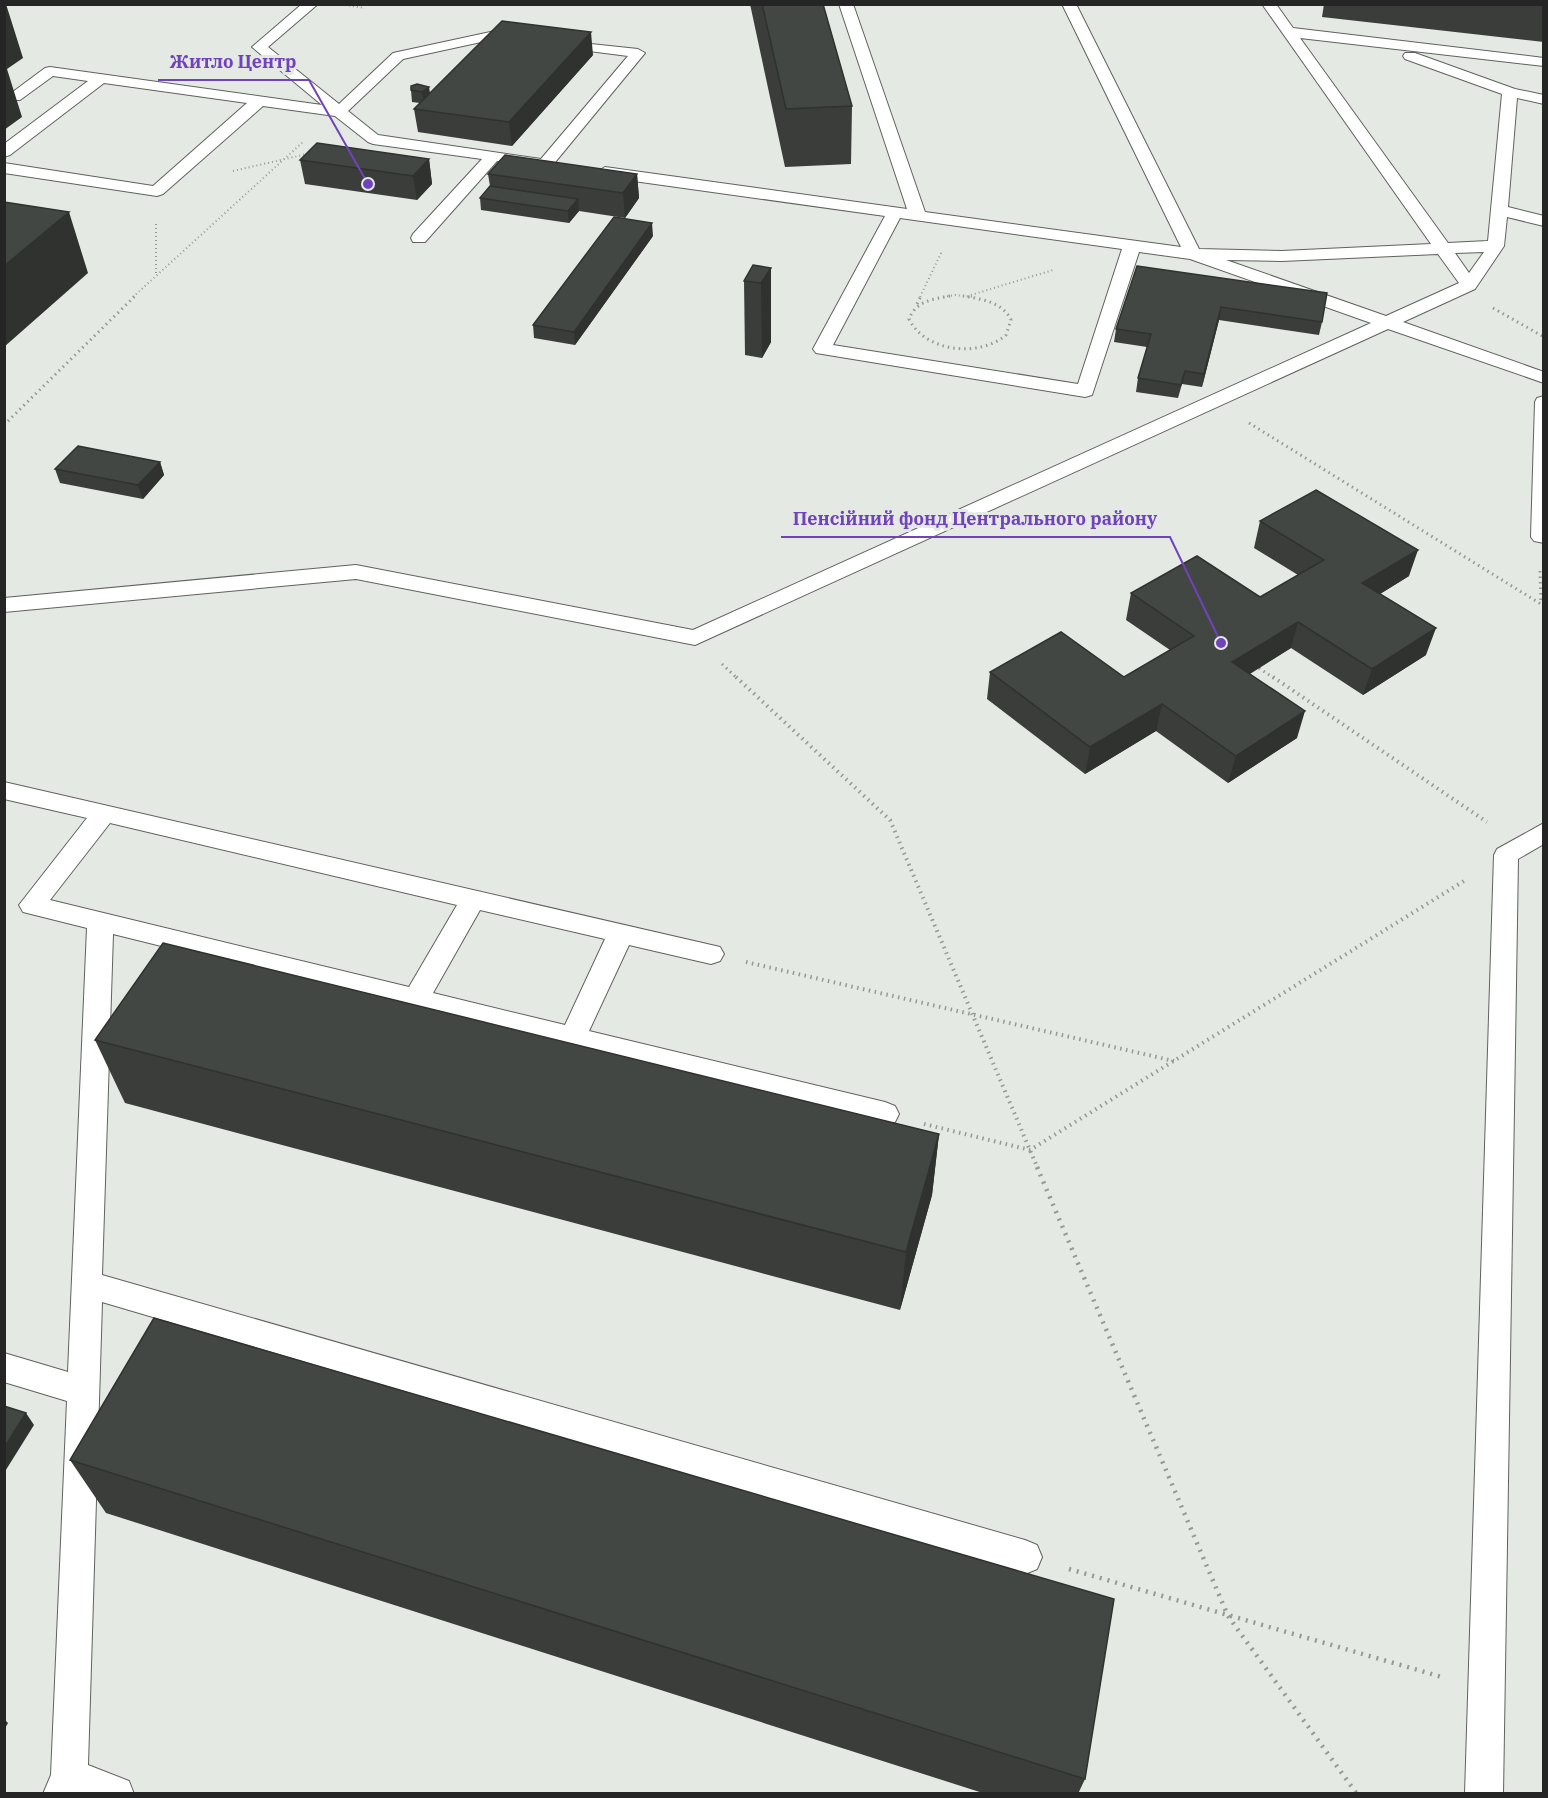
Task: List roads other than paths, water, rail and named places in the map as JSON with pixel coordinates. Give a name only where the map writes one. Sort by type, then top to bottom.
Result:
[{"type":"lane","points":[[311,4],[259,47],[373,139],[569,167]]},
{"type":"lane","points":[[846,4],[918,216]]},
{"type":"lane","points":[[1069,4],[1194,254],[1544,378]]},
{"type":"lane","points":[[1269,4],[1468,285]]},
{"type":"lane","points":[[1289,32],[1544,62]]},
{"type":"lane","points":[[339,112],[398,56],[495,35],[638,53],[546,163]]},
{"type":"lane","points":[[1368,41],[1510,92],[1544,100]]},
{"type":"lane","points":[[15,97],[50,71],[339,112]]},
{"type":"lane","points":[[4,152],[100,78]]},
{"type":"lane","points":[[4,605],[356,572],[695,638],[1468,285],[1496,246],[1510,92]]},
{"type":"lane","points":[[4,183],[13,169],[157,191],[259,101]]},
{"type":"lane","points":[[419,238],[493,156]]},
{"type":"lane","points":[[593,170],[1194,254],[1282,256],[1496,246]]},
{"type":"lane","points":[[1499,210],[1544,221]]},
{"type":"lane","points":[[895,212],[822,349],[1084,391],[1132,246]]},
{"type":"lane","points":[[1541,537],[1544,402]]},
{"type":"lane","points":[[4,790],[711,954]]},
{"type":"lane","points":[[104,813],[32,905],[885,1114]]},
{"type":"lane","points":[[1484,1794],[1514,850],[1544,832]]},
{"type":"lane","points":[[416,999],[473,899]]},
{"type":"lane","points":[[100,922],[83,1391],[65,1785],[116,1794]]},
{"type":"lane","points":[[572,1038],[621,933]]},
{"type":"lane","points":[[87,1284],[1025,1557]]},
{"type":"lane","points":[[4,1367],[83,1391]]},
{"type":"place","name":"Житло Центр","points":[[368,184]]},
{"type":"place","name":"Пенсійний фонд Центрального району","points":[[1221,643]]}]
